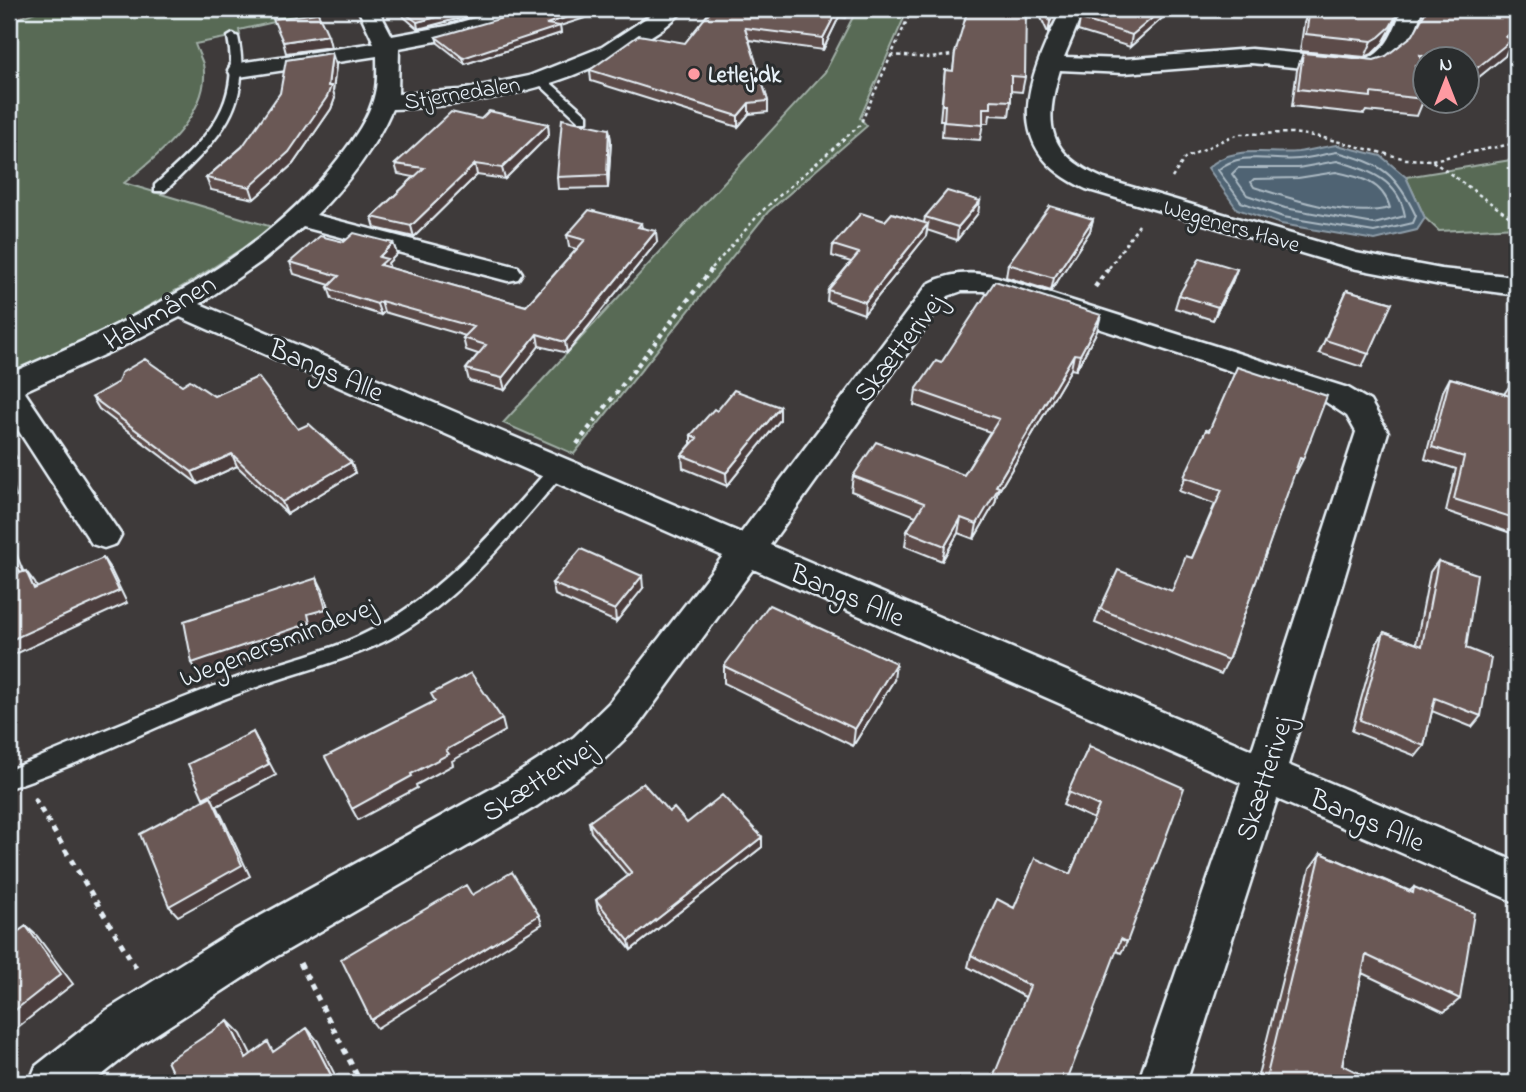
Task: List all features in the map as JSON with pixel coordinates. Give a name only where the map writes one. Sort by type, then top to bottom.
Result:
[{"type":"street","name":"Halvmånen","points":[[9,386],[98,346],[178,305],[298,218],[349,163],[377,121],[384,102],[389,76],[388,46],[368,9]]},
{"type":"street","points":[[239,69],[388,46],[450,33],[527,9]]},
{"type":"street","name":"Stjernedalen","points":[[384,102],[434,101],[540,79],[612,51],[673,9]]},
{"type":"street","name":"Wegeners Have","points":[[1073,9],[1051,63],[1041,104],[1043,141],[1049,153],[1061,165],[1095,184],[1352,260],[1441,277],[1517,286]]},
{"type":"street","points":[[1051,63],[1124,66],[1251,56],[1367,67],[1378,65],[1390,56],[1412,9]]},
{"type":"street","points":[[298,218],[508,273]]},
{"type":"street","name":"Skætterivej","points":[[53,1083],[124,1027],[158,1005],[282,928],[522,793],[588,749],[607,733],[747,550],[938,290],[956,282],[987,283],[1337,395],[1355,405],[1370,426],[1372,437],[1265,774],[1162,1083]]},
{"type":"street","name":"Bangs Alle","points":[[178,305],[1517,883]]},
{"type":"street","points":[[9,392],[104,535]]},
{"type":"lane","points":[[160,188],[197,153],[221,124],[234,98],[239,55],[233,37]]},
{"type":"lane","name":"Stjernedalen","points":[[540,79],[583,118]]},
{"type":"lane","name":"Wegenersmindevej","points":[[14,776],[244,683],[339,652],[385,632],[444,591],[504,531],[558,469]]},
{"type":"path","points":[[558,469],[703,278],[762,211],[860,125],[912,9]]},
{"type":"path","points":[[891,55],[930,58],[968,55]]},
{"type":"path","points":[[1077,312],[1185,158],[1241,134],[1292,133],[1320,137],[1406,159],[1431,160],[1517,143]]},
{"type":"path","points":[[1431,160],[1517,222]]},
{"type":"path","points":[[14,776],[158,1005]]},
{"type":"path","points":[[282,928],[361,1083]]},
{"type":"green space","points":[[43,9],[331,9],[239,30],[240,35],[195,44],[203,64],[204,82],[191,116],[166,147],[124,183],[272,227],[178,290],[78,343],[9,374],[9,91],[15,90],[15,68],[9,58],[9,19],[14,20]]},
{"type":"green space","points":[[861,9],[908,9],[860,118],[867,126],[768,212],[574,454],[503,423],[825,72],[854,15]]},
{"type":"green space","points":[[1517,159],[1517,227],[1439,231],[1425,218],[1406,177]]},
{"type":"water","points":[[1337,145],[1381,156],[1406,177],[1425,218],[1417,230],[1375,240],[1281,224],[1237,209],[1208,168],[1239,153],[1286,153]]},
{"type":"building","points":[[469,9],[417,22],[402,11]]},
{"type":"building","points":[[534,9],[592,9],[546,24],[560,26],[463,58],[436,37]]},
{"type":"building","points":[[712,9],[838,9],[823,38],[745,28],[768,101],[749,103],[738,116],[590,70],[639,35],[685,43]]},
{"type":"building","points":[[968,9],[1026,9],[1025,77],[1011,76],[1011,101],[991,100],[991,108],[983,108],[983,125],[944,122],[945,105],[942,105],[945,70],[953,71],[955,53]]},
{"type":"building","points":[[1044,9],[1057,9],[1050,22]]},
{"type":"building","points":[[1085,9],[1163,9],[1132,35],[1080,19]]},
{"type":"building","points":[[1310,9],[1400,9],[1390,27],[1372,41],[1306,34]]},
{"type":"building","points":[[1498,9],[1517,15],[1517,27],[1506,37],[1513,39],[1480,66],[1480,46],[1410,46],[1410,97],[1371,93],[1371,97],[1298,89],[1303,53],[1374,60],[1386,56],[1413,35],[1426,11]]},
{"type":"building","points":[[318,13],[328,35],[283,42],[273,19]]},
{"type":"building","points":[[332,53],[328,86],[331,86],[327,97],[289,152],[250,187],[206,178],[242,147],[280,93],[286,60]]},
{"type":"building","points":[[489,111],[548,124],[502,168],[475,164],[411,226],[372,217],[424,168],[395,164],[451,112],[481,119]]},
{"type":"building","points":[[562,119],[609,129],[607,175],[557,177]]},
{"type":"building","points":[[947,191],[980,201],[958,227],[925,217]]},
{"type":"building","points":[[1050,206],[1093,219],[1054,278],[1008,264]]},
{"type":"building","points":[[589,210],[641,223],[638,227],[656,231],[565,342],[537,334],[502,378],[466,369],[486,345],[463,338],[474,327],[335,291],[328,287],[339,276],[290,262],[320,236],[344,242],[354,233],[393,243],[379,257],[387,259],[380,265],[526,306],[585,240],[567,235]]},
{"type":"building","points":[[861,213],[885,221],[892,213],[928,224],[865,302],[828,290],[859,253],[833,245]]},
{"type":"building","points":[[1200,258],[1237,269],[1218,307],[1179,295]]},
{"type":"building","points":[[995,281],[1101,315],[1080,355],[1074,354],[996,486],[999,487],[977,524],[961,518],[945,546],[907,531],[924,503],[853,476],[876,442],[964,475],[999,419],[916,390],[936,361],[941,363]]},
{"type":"building","points":[[1347,290],[1392,303],[1369,354],[1325,340]]},
{"type":"building","points":[[145,359],[182,385],[190,380],[214,396],[258,377],[298,429],[309,424],[351,462],[282,502],[232,454],[192,472],[92,397],[118,382],[121,373]]},
{"type":"building","points":[[1237,367],[1327,396],[1303,459],[1300,458],[1228,660],[1100,609],[1118,570],[1172,591],[1186,556],[1192,558],[1222,490],[1184,477],[1206,430],[1209,431]]},
{"type":"building","points":[[1450,378],[1510,396],[1513,381],[1517,382],[1517,519],[1454,499],[1464,457],[1432,447]]},
{"type":"building","points":[[734,390],[780,407],[726,473],[682,455],[697,438],[691,435],[714,409],[717,411]]},
{"type":"building","points":[[9,546],[20,573],[26,571],[34,589],[103,558],[119,591],[9,641]]},
{"type":"building","points":[[581,549],[642,576],[615,610],[552,583]]},
{"type":"building","points":[[1438,561],[1477,574],[1466,648],[1491,658],[1481,716],[1435,698],[1424,746],[1360,720],[1384,632],[1422,646]]},
{"type":"building","points":[[317,578],[326,609],[308,614],[310,623],[192,663],[184,621]]},
{"type":"building","points":[[769,605],[896,663],[855,729],[724,666]]},
{"type":"building","points":[[471,673],[502,719],[446,750],[449,754],[352,809],[325,757],[435,701],[431,694]]},
{"type":"building","points":[[253,732],[269,764],[203,798],[188,764]]},
{"type":"building","points":[[1089,746],[1184,788],[1127,942],[1121,939],[1066,1083],[991,1083],[1030,986],[971,955],[997,899],[1014,908],[1035,858],[1070,874],[1099,806],[1068,792]]},
{"type":"building","points":[[643,783],[669,812],[674,808],[687,823],[722,795],[762,837],[629,941],[596,900],[632,873],[589,822]]},
{"type":"building","points":[[211,796],[242,865],[169,906],[140,834]]},
{"type":"building","points":[[1321,853],[1413,893],[1414,887],[1474,913],[1460,999],[1366,955],[1342,1065],[1379,1083],[1265,1083]]},
{"type":"building","points":[[512,872],[539,915],[371,1020],[341,959],[466,885],[472,895]]},
{"type":"building","points":[[26,926],[61,974],[9,1015],[9,938]]},
{"type":"building","points":[[228,1021],[246,1058],[268,1042],[273,1052],[307,1028],[335,1083],[177,1083],[167,1061]]},
{"type":"place","name":"Letlej.dk","points":[[694,74]]}]
